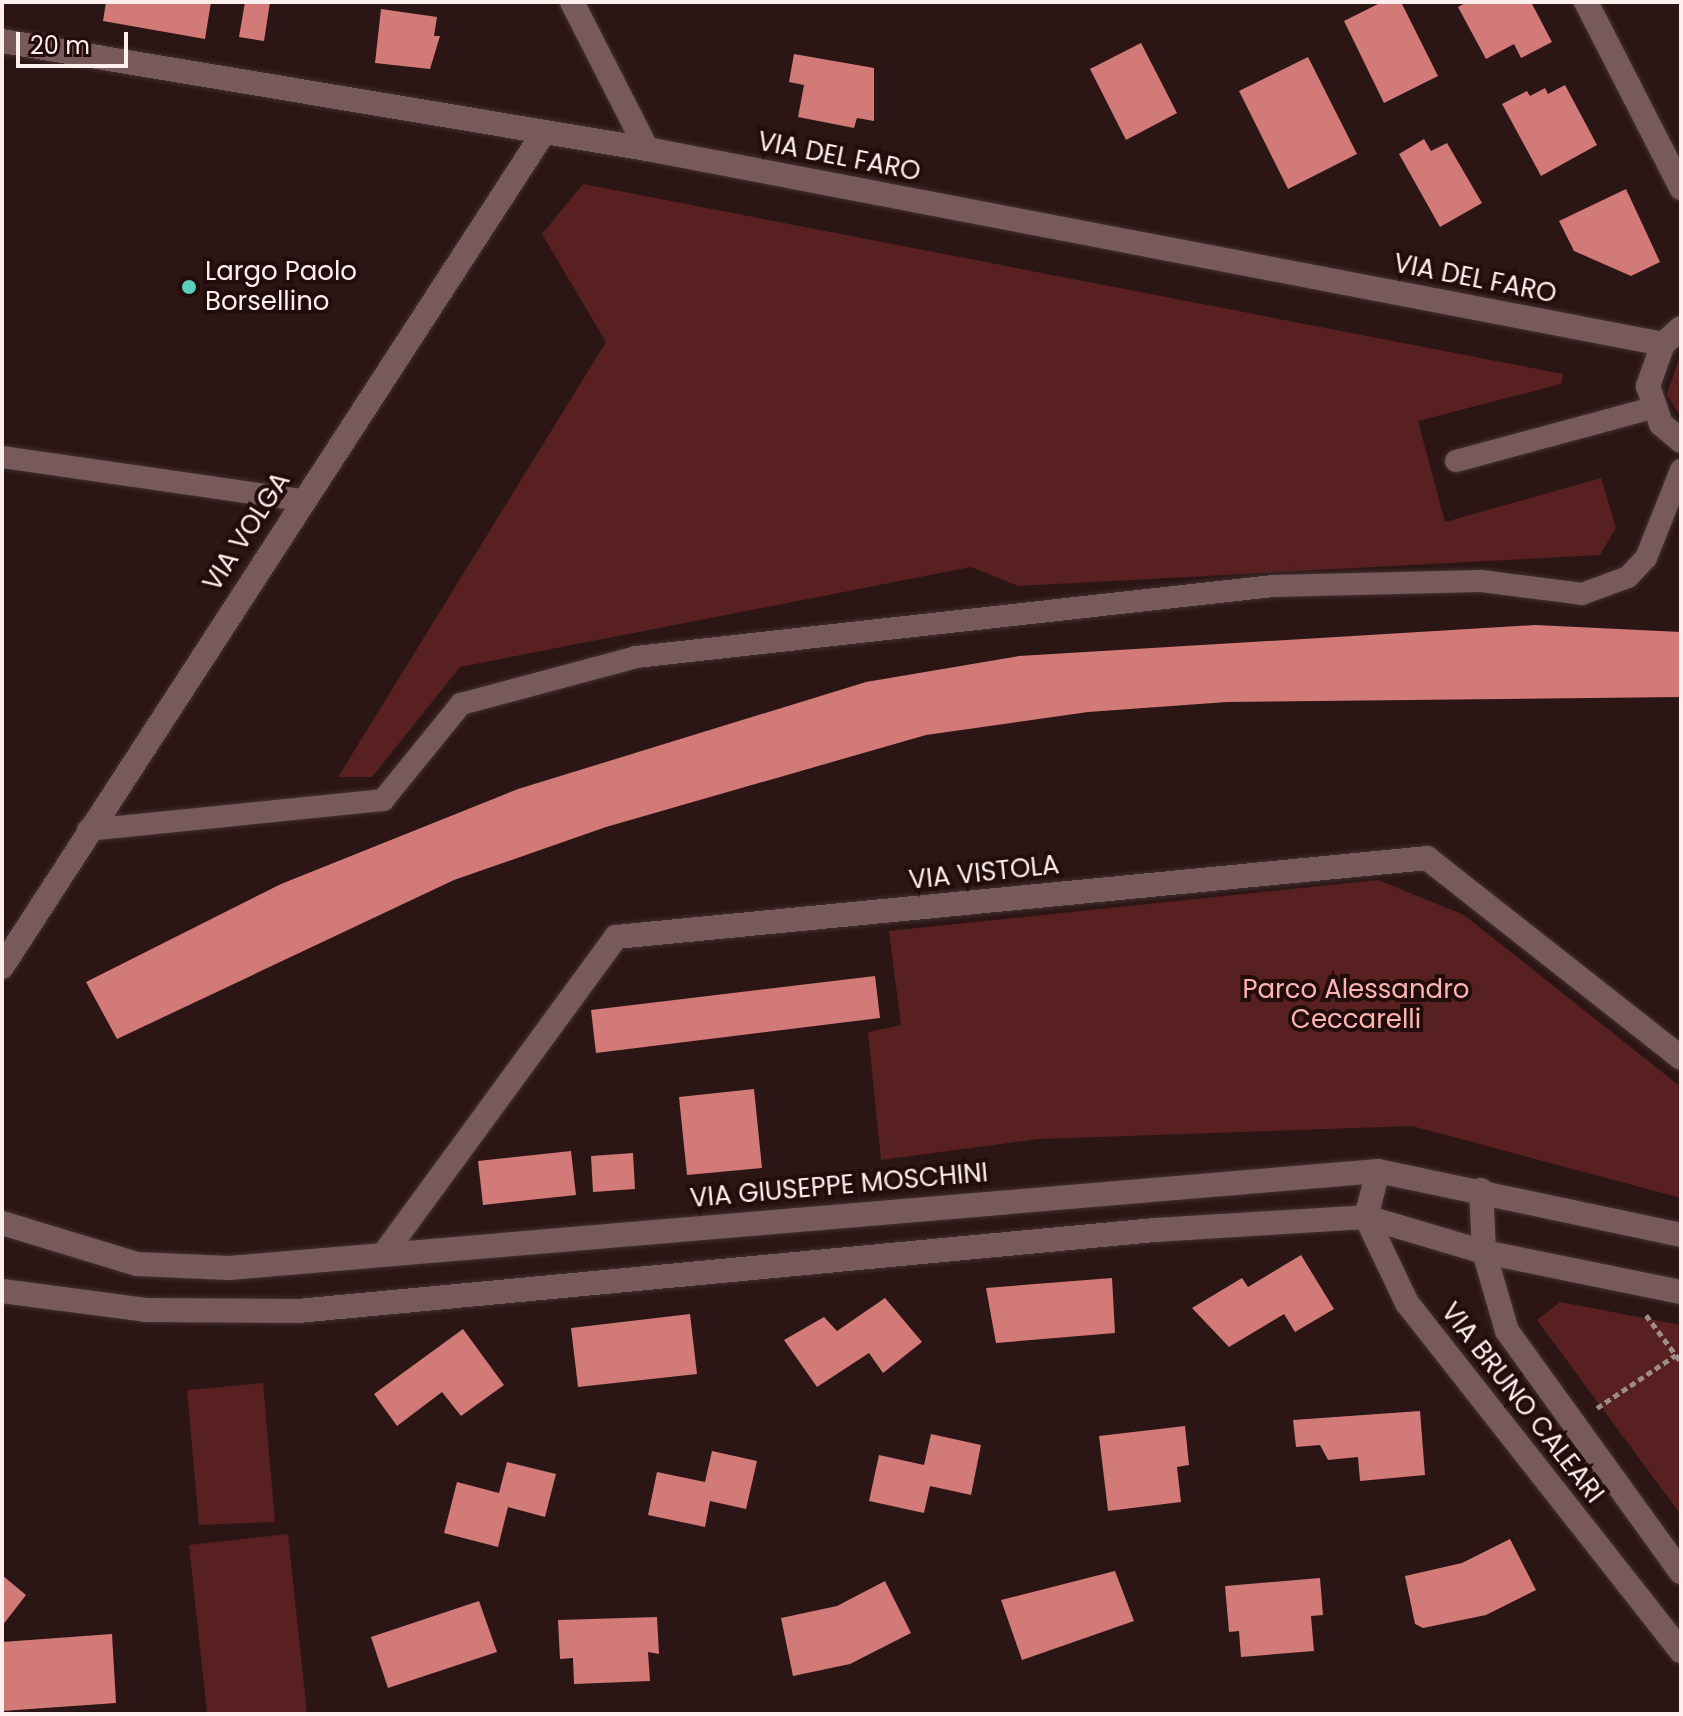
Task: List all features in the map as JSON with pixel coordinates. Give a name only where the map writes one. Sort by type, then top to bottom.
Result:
[{"type":"street","points":[[572,2],[647,149]]},
{"type":"street","points":[[1586,2],[1681,188]]},
{"type":"street","name":"VIA DEL FARO","points":[[2,41],[647,149],[1672,336]]},
{"type":"street","name":"VIA VOLGA","points":[[2,967],[301,500],[544,132]]},
{"type":"street","points":[[1672,336],[1652,363],[1652,408],[1681,441]]},
{"type":"street","name":"VIA VISTOLA","points":[[384,1254],[616,937],[1427,858],[1681,1058]]},
{"type":"street","points":[[1366,1217],[1378,1171]]},
{"type":"street","name":"VIA GIUSEPPE MOSCHINI","points":[[2,1223],[88,1253],[180,1269],[1378,1171],[1481,1190],[1681,1235]]},
{"type":"street","name":"VIA BRUNO CALEARI","points":[[1481,1190],[1484,1252],[1507,1331],[1681,1572]]},
{"type":"street","points":[[2,1291],[134,1309],[298,1311],[1155,1230],[1366,1217],[1484,1252],[1681,1292]]},
{"type":"street","name":"VIA BRUNO CALEARI","points":[[1366,1217],[1407,1303],[1681,1651]]},
{"type":"lane","points":[[1456,461],[1652,408]]},
{"type":"lane","points":[[2,457],[301,500]]},
{"type":"lane","points":[[88,830],[383,800],[461,704],[636,657],[1273,586],[1481,581],[1582,594],[1628,577],[1646,558],[1681,470]]},
{"type":"path","points":[[1574,1423],[1676,1355]]},
{"type":"green space","points":[[583,184],[1563,374],[1561,384],[1418,421],[1445,522],[1601,478],[1616,528],[1600,555],[1018,586],[971,567],[460,667],[372,777],[338,777],[606,342],[542,234]]},
{"type":"green space","points":[[1681,353],[1681,418],[1667,394]]},
{"type":"green space","name":"Parco Alessandro Ceccarelli","points":[[1378,880],[1464,915],[1681,1087],[1681,1198],[1412,1126],[1039,1139],[881,1160],[868,1032],[901,1025],[889,931]]},
{"type":"green space","points":[[1560,1302],[1681,1325],[1681,1515],[1537,1320]]},
{"type":"green space","points":[[263,1383],[275,1522],[199,1525],[187,1390]]},
{"type":"green space","points":[[288,1534],[307,1714],[207,1714],[189,1545]]},
{"type":"building","points":[[106,2],[211,2],[205,39],[103,21]]},
{"type":"building","points":[[245,2],[270,2],[264,41],[239,37]]},
{"type":"building","points":[[1382,2],[1401,2],[1438,76],[1384,103],[1344,21]]},
{"type":"building","points":[[1467,2],[1531,2],[1552,42],[1521,58],[1514,44],[1486,59],[1458,7]]},
{"type":"building","points":[[381,9],[437,17],[434,36],[440,36],[430,69],[375,63]]},
{"type":"building","points":[[1141,43],[1177,113],[1126,140],[1090,69]]},
{"type":"building","points":[[794,54],[874,68],[874,121],[857,118],[854,128],[798,117],[804,85],[789,82]]},
{"type":"building","points":[[1308,57],[1357,154],[1288,189],[1239,91]]},
{"type":"building","points":[[1565,85],[1597,145],[1541,176],[1502,104],[1527,91],[1530,96],[1545,88],[1548,94]]},
{"type":"building","points":[[1424,139],[1431,151],[1447,143],[1482,203],[1440,227],[1399,154]]},
{"type":"building","points":[[1626,189],[1660,262],[1631,276],[1574,251],[1559,221]]},
{"type":"building","points":[[1535,625],[1681,632],[1681,697],[1227,702],[1088,712],[926,735],[606,827],[454,880],[117,1039],[86,982],[281,884],[518,789],[866,682],[1019,656]]},
{"type":"building","points":[[875,976],[880,1018],[596,1053],[591,1010]]},
{"type":"building","points":[[754,1089],[762,1168],[687,1175],[679,1097]]},
{"type":"building","points":[[571,1151],[576,1195],[483,1205],[478,1161]]},
{"type":"building","points":[[633,1153],[635,1189],[593,1192],[591,1156]]},
{"type":"building","points":[[1301,1255],[1334,1309],[1295,1332],[1284,1314],[1229,1347],[1192,1308],[1242,1278],[1248,1287]]},
{"type":"building","points":[[1112,1278],[1115,1333],[996,1343],[986,1288]]},
{"type":"building","points":[[885,1298],[922,1342],[883,1373],[869,1353],[817,1387],[784,1340],[824,1317],[837,1331]]},
{"type":"building","points":[[690,1314],[697,1374],[578,1387],[571,1328]]},
{"type":"building","points":[[463,1329],[504,1385],[461,1416],[442,1392],[397,1426],[374,1394]]},
{"type":"building","points":[[1420,1411],[1425,1475],[1360,1481],[1358,1457],[1328,1460],[1320,1445],[1296,1447],[1293,1420]]},
{"type":"building","points":[[1185,1426],[1189,1465],[1177,1467],[1181,1502],[1108,1511],[1099,1436]]},
{"type":"building","points":[[931,1434],[981,1445],[971,1495],[930,1486],[924,1513],[869,1501],[879,1455],[924,1465]]},
{"type":"building","points":[[712,1451],[757,1461],[746,1509],[710,1501],[705,1527],[648,1515],[657,1472],[705,1482]]},
{"type":"building","points":[[507,1462],[556,1474],[545,1517],[508,1507],[498,1547],[444,1533],[457,1482],[499,1493]]},
{"type":"building","points":[[1510,1539],[1536,1590],[1486,1615],[1423,1628],[1415,1624],[1405,1576],[1462,1563]]},
{"type":"building","points":[[1115,1571],[1134,1621],[1022,1660],[1001,1600]]},
{"type":"building","points":[[2,1575],[26,1595],[2,1626]]},
{"type":"building","points":[[1320,1578],[1323,1615],[1311,1616],[1314,1651],[1241,1657],[1239,1631],[1229,1632],[1225,1586]]},
{"type":"building","points":[[885,1581],[911,1633],[850,1664],[793,1676],[781,1618],[837,1606]]},
{"type":"building","points":[[479,1601],[497,1652],[388,1688],[371,1637]]},
{"type":"building","points":[[657,1617],[659,1654],[648,1652],[650,1681],[574,1684],[573,1658],[560,1659],[558,1620]]},
{"type":"building","points":[[112,1634],[116,1703],[2,1711],[2,1642]]},
{"type":"place","name":"Largo Paolo Borsellino","points":[[189,287]]}]
